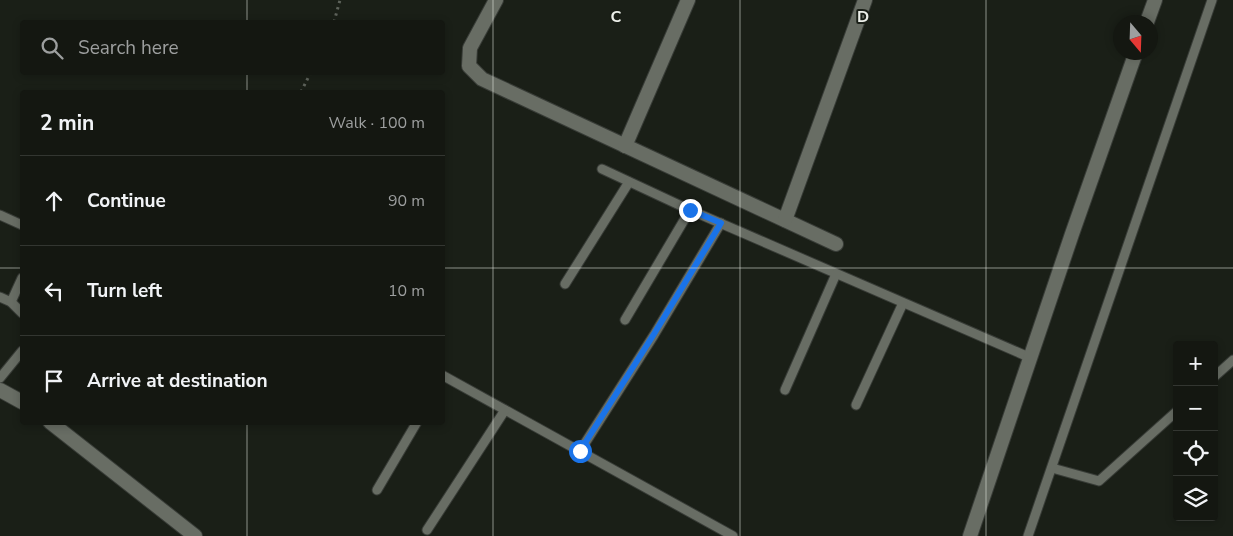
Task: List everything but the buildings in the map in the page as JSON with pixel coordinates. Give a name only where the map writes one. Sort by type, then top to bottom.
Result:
[{"type":"street","points":[[496,0],[470,48],[469,66],[482,79],[836,244]]},
{"type":"street","points":[[625,146],[688,0]]},
{"type":"street","points":[[785,220],[865,0]]},
{"type":"street","points":[[1150,15],[1155,0]]},
{"type":"street","points":[[970,536],[1133,60]]},
{"type":"street","points":[[0,390],[20,401]]},
{"type":"street","points":[[54,425],[195,536]]},
{"type":"lane","points":[[1028,536],[1212,0]]},
{"type":"lane","points":[[602,169],[690,210],[1031,358]]},
{"type":"lane","points":[[565,284],[629,182]]},
{"type":"lane","points":[[625,320],[690,210]]},
{"type":"lane","points":[[0,216],[20,224]]},
{"type":"lane","points":[[580,451],[721,223]]},
{"type":"lane","points":[[784,390],[836,274]]},
{"type":"lane","points":[[11,302],[20,282]]},
{"type":"lane","points":[[0,297],[11,302],[20,311]]},
{"type":"lane","points":[[856,405],[903,302]]},
{"type":"lane","points":[[0,378],[20,353]]},
{"type":"lane","points":[[1218,373],[1233,360]]},
{"type":"lane","points":[[445,378],[733,536]]},
{"type":"lane","points":[[427,530],[505,410]]},
{"type":"lane","points":[[1052,468],[1099,481],[1173,415]]},
{"type":"lane","points":[[377,490],[415,425]]},
{"type":"path","points":[[335,20],[340,0]]},
{"type":"path","points":[[303,90],[310,75]]},
{"type":"route","points":[[580,451],[721,223],[690,210]]}]
